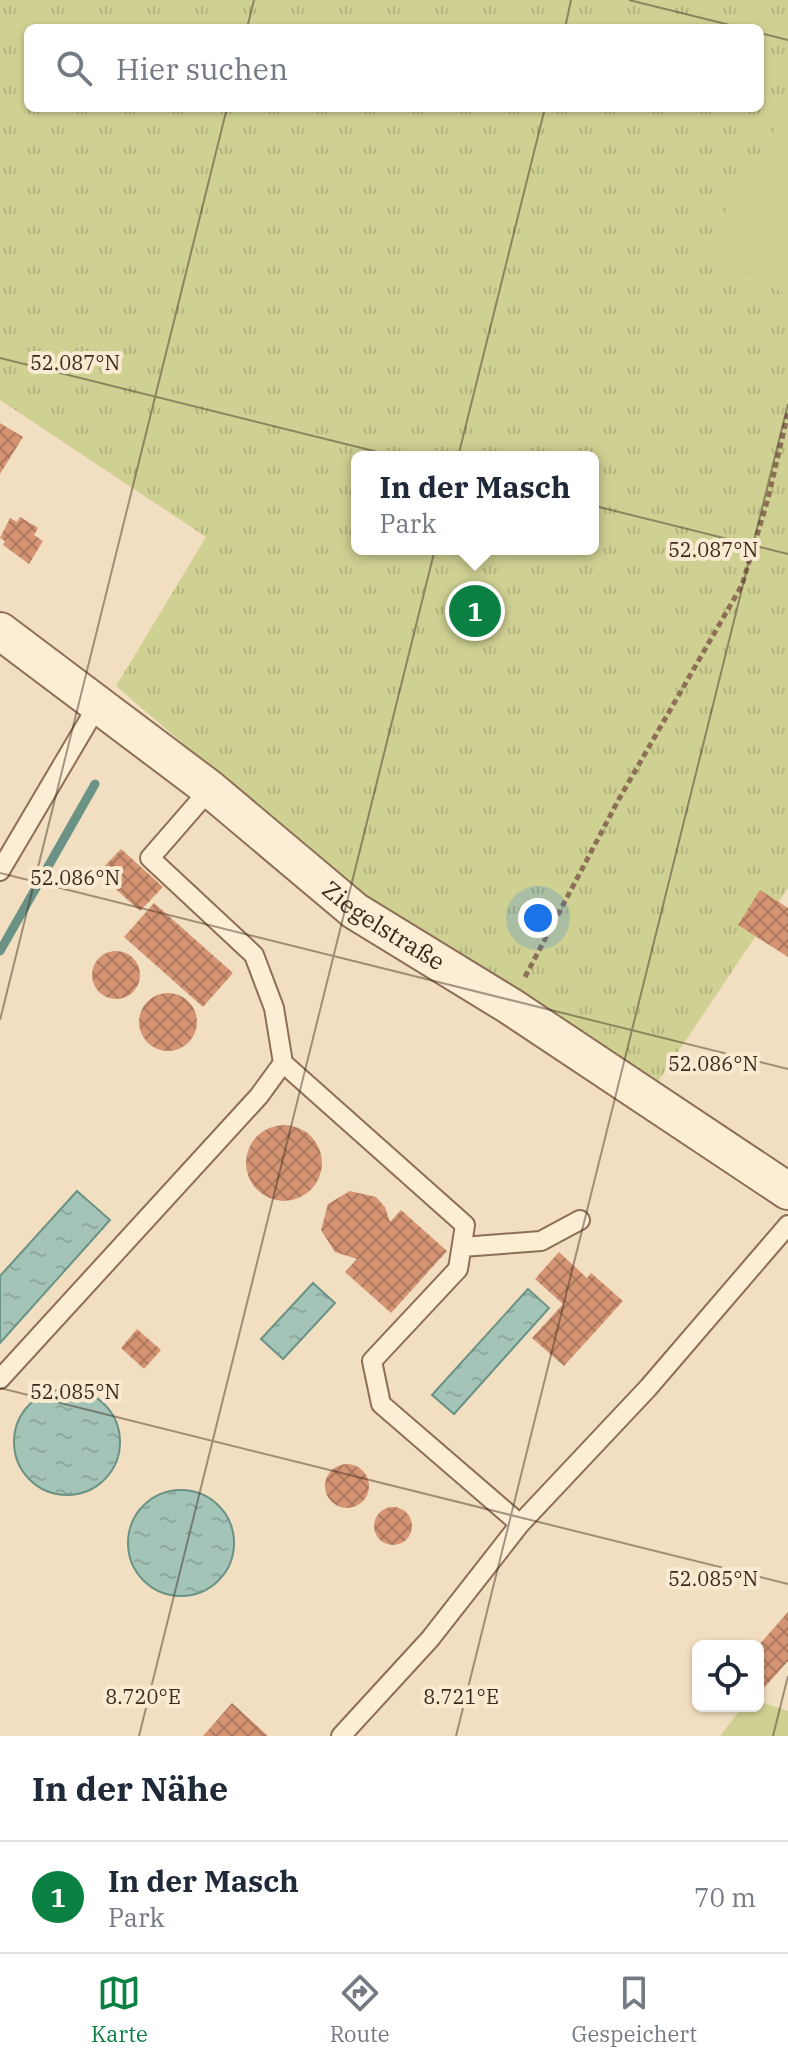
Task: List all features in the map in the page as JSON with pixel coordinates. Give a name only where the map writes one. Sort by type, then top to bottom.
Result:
[{"type":"street","name":"Ziegelstraße","points":[[0,631],[210,789],[355,911],[510,1006],[788,1191]]},
{"type":"lane","points":[[0,871],[99,703]]},
{"type":"lane","points":[[210,789],[150,858],[254,955],[274,1008],[283,1063],[465,1225],[458,1269],[372,1361],[381,1404],[520,1524]]},
{"type":"lane","points":[[0,1379],[259,1096],[283,1063]]},
{"type":"lane","points":[[462,1247],[541,1241],[580,1220]]},
{"type":"lane","points":[[341,1736],[430,1639],[520,1524],[648,1388],[788,1225]]},
{"type":"path","points":[[510,1006],[619,799],[742,585],[768,499],[788,413]]},
{"type":"green space","points":[[0,0],[788,0],[788,107],[705,246],[788,296],[788,888],[649,1095],[421,942],[116,686],[206,537],[0,400]]},
{"type":"green space","points":[[788,0],[788,343],[623,294],[757,112],[764,112],[764,24]]},
{"type":"green space","points":[[764,1703],[788,1711],[788,1736],[720,1736],[738,1712],[764,1712]]},
{"type":"water","points":[[77,1191],[110,1220],[0,1343],[0,1276]]},
{"type":"water","points":[[313,1283],[335,1303],[283,1359],[261,1339]]},
{"type":"water","points":[[528,1289],[549,1308],[454,1414],[432,1395]]},
{"type":"water","points":[[67,1389],[87,1393],[105,1404],[116,1422],[120,1442],[116,1462],[105,1480],[87,1491],[67,1495],[47,1491],[29,1480],[18,1462],[14,1442],[18,1422],[29,1404],[47,1393]]},
{"type":"water","points":[[181,1490],[201,1494],[219,1505],[230,1523],[234,1543],[230,1563],[219,1581],[201,1592],[181,1596],[161,1592],[143,1581],[132,1563],[128,1543],[132,1523],[143,1505],[161,1494]]},
{"type":"building","points":[[0,423],[23,437],[0,474]]},
{"type":"building","points":[[20,517],[38,528],[34,535],[43,541],[29,564],[3,545],[5,541],[0,538],[10,518],[17,522]]},
{"type":"building","points":[[121,849],[163,887],[140,911],[98,873]]},
{"type":"building","points":[[760,890],[788,908],[788,957],[738,925]]},
{"type":"building","points":[[154,903],[233,973],[203,1007],[124,937]]},
{"type":"building","points":[[116,951],[125,952],[133,958],[139,966],[139,984],[133,992],[125,998],[116,999],[107,998],[99,992],[93,984],[92,975],[93,966],[99,958],[107,952]]},
{"type":"building","points":[[168,993],[189,1001],[197,1022],[189,1043],[168,1051],[147,1043],[139,1022],[147,1001]]},
{"type":"building","points":[[284,1125],[298,1128],[311,1136],[319,1149],[322,1163],[319,1177],[311,1190],[298,1198],[284,1201],[270,1198],[257,1190],[249,1177],[246,1163],[249,1149],[257,1136],[270,1128]]},
{"type":"building","points":[[350,1191],[376,1197],[385,1207],[390,1222],[401,1210],[447,1251],[391,1313],[345,1272],[357,1259],[335,1252],[321,1230],[328,1204]]},
{"type":"building","points":[[559,1252],[587,1278],[591,1273],[623,1301],[564,1366],[532,1338],[563,1304],[535,1279]]},
{"type":"building","points":[[137,1329],[161,1350],[144,1369],[121,1348]]},
{"type":"building","points":[[347,1464],[363,1470],[369,1486],[363,1502],[347,1508],[331,1502],[325,1486],[331,1470]]},
{"type":"building","points":[[393,1507],[407,1512],[412,1526],[407,1540],[393,1545],[379,1540],[374,1526],[379,1512]]},
{"type":"building","points":[[788,1612],[788,1661],[764,1688],[764,1640]]},
{"type":"building","points":[[232,1703],[268,1736],[203,1736]]},
{"type":"waterway","points":[[0,951],[95,784]]},
{"type":"place","name":"In der Masch","points":[[475,611]]}]
